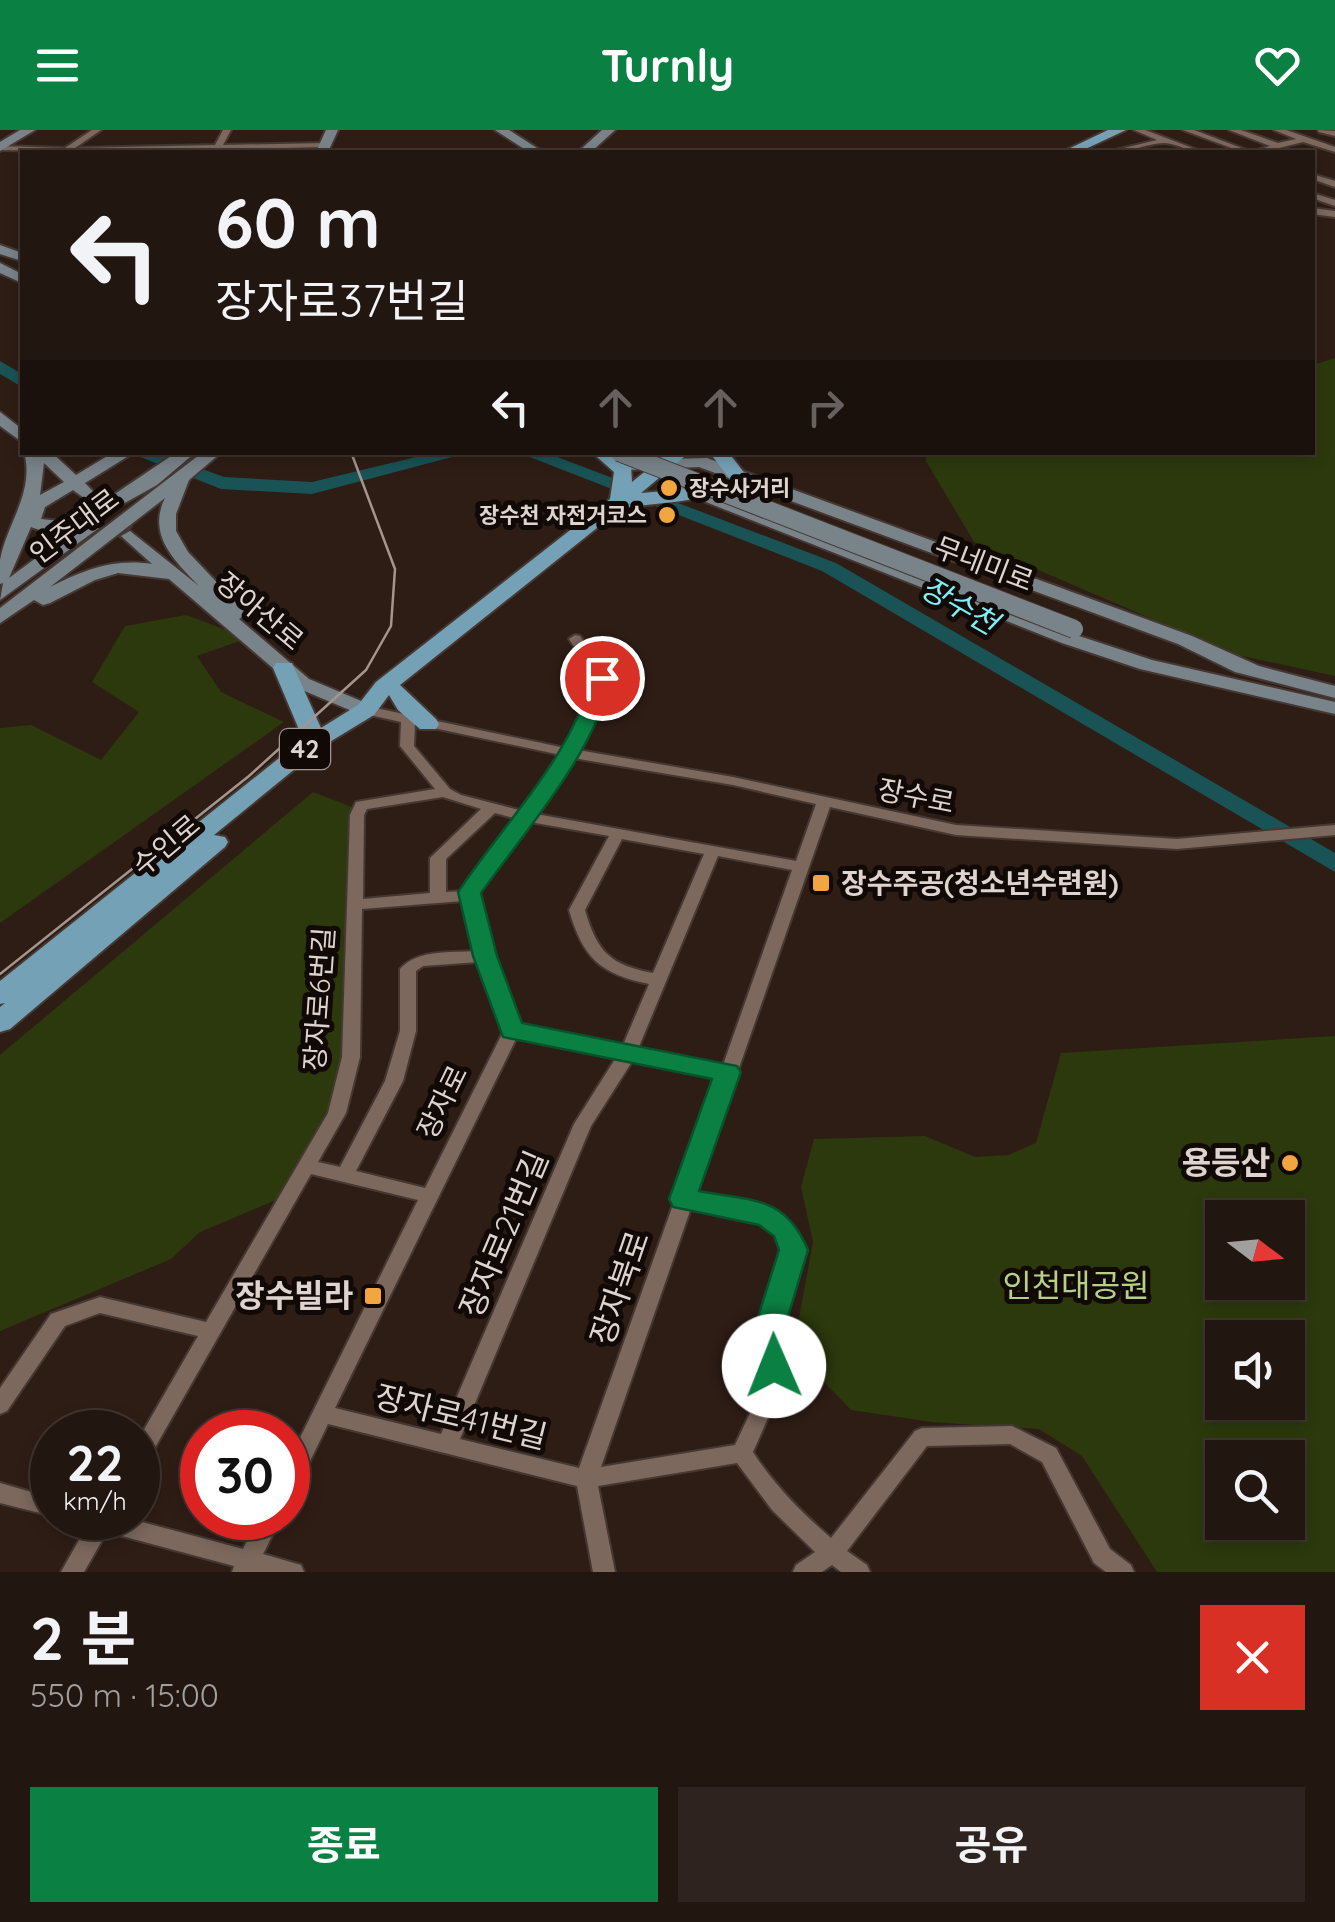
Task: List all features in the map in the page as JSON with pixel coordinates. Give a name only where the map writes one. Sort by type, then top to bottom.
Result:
[{"type":"main road","points":[[0,147],[28,130]]},
{"type":"main road","points":[[324,149],[332,130]]},
{"type":"main road","points":[[501,130],[534,150]]},
{"type":"main road","points":[[586,150],[609,130]]},
{"type":"main road","points":[[604,150],[627,130]]},
{"type":"main road","points":[[1074,150],[1119,130]]},
{"type":"main road","points":[[0,417],[20,435]]},
{"type":"main road","points":[[0,578],[36,480],[34,455]]},
{"type":"main road","points":[[121,456],[37,504],[32,514],[36,526],[79,522],[198,455]]},
{"type":"main road","name":"인주대로","points":[[0,619],[182,478],[198,455]]},
{"type":"main road","points":[[665,455],[674,484],[691,494],[1069,639],[1148,665],[1249,678]]},
{"type":"main road","points":[[691,494],[616,505],[611,458],[628,465],[665,455],[702,462],[1184,640],[1249,678]]},
{"type":"main road","name":"무네미로","points":[[665,455],[1081,623]]},
{"type":"main road","name":"수인로","points":[[0,1022],[334,745],[384,687],[648,479],[665,455]]},
{"type":"main road","points":[[720,455],[737,475]]},
{"type":"main road","points":[[47,458],[89,464],[121,456]]},
{"type":"main road","points":[[47,458],[94,502]]},
{"type":"main road","name":"무네미로","points":[[611,458],[1335,708]]},
{"type":"main road","name":"인주대로","points":[[0,594],[162,472]]},
{"type":"main road","points":[[182,478],[166,514],[170,542],[235,611],[243,634]]},
{"type":"main road","name":"수인로","points":[[0,994],[315,741],[398,691],[616,505]]},
{"type":"main road","name":"장아산로","points":[[130,536],[284,668],[318,692],[366,710]]},
{"type":"main road","points":[[0,619],[100,570],[140,566],[178,578]]},
{"type":"main road","points":[[284,668],[315,741]]},
{"type":"main road","name":"무네미로","points":[[1249,678],[1335,692]]},
{"type":"main road","points":[[398,691],[418,722]]},
{"type":"street","points":[[67,150],[97,130]]},
{"type":"street","points":[[218,148],[227,130]]},
{"type":"street","points":[[256,148],[263,130]]},
{"type":"street","points":[[289,147],[297,130]]},
{"type":"street","points":[[1138,130],[1192,150]]},
{"type":"street","points":[[1125,150],[1173,130]]},
{"type":"street","points":[[1187,130],[1246,150]]},
{"type":"street","points":[[1233,130],[1278,146]]},
{"type":"street","points":[[1278,130],[1335,151]]},
{"type":"street","points":[[1322,130],[1335,134]]},
{"type":"street","points":[[1261,150],[1304,139]]},
{"type":"street","points":[[0,147],[49,150]]},
{"type":"street","points":[[116,150],[324,149]]},
{"type":"street","points":[[1315,195],[1335,187]]},
{"type":"street","points":[[1315,195],[1335,203]]},
{"type":"street","points":[[576,639],[602,678],[594,708],[569,753],[470,895],[485,956],[512,1030],[728,1072]]},
{"type":"street","name":"장수로","points":[[366,710],[569,753],[696,774],[956,830],[1178,844],[1335,830]]},
{"type":"street","points":[[418,722],[407,746],[445,792]]},
{"type":"street","name":"장자로6번길","points":[[160,1420],[336,1113],[351,1056],[356,815],[361,805],[445,792],[524,816],[801,867]]},
{"type":"street","name":"장자북로","points":[[604,1572],[586,1479],[824,802]]},
{"type":"street","points":[[438,897],[438,858],[491,808]]},
{"type":"street","points":[[618,834],[577,910],[582,930],[590,949],[604,964],[658,980]]},
{"type":"street","name":"장자로21번길","points":[[447,1444],[583,1124],[628,1054],[712,851]]},
{"type":"street","points":[[354,905],[470,895]]},
{"type":"street","points":[[345,1175],[394,1081],[408,1031],[408,969],[419,960],[485,956]]},
{"type":"street","name":"장자로","points":[[310,1438],[512,1030]]},
{"type":"street","points":[[306,1166],[429,1196]]},
{"type":"street","points":[[682,1199],[767,1216],[785,1230],[794,1250],[773,1317],[774,1366],[761,1411],[742,1453]]},
{"type":"street","points":[[0,1405],[58,1320],[100,1305],[211,1331]]},
{"type":"street","name":"장자로41번길","points":[[322,1414],[586,1479]]},
{"type":"street","points":[[804,1572],[832,1553],[922,1437],[1012,1435],[1049,1455],[1102,1556],[1123,1572]]},
{"type":"street","points":[[586,1479],[742,1453]]},
{"type":"street","points":[[742,1453],[754,1474],[832,1553],[859,1572]]},
{"type":"street","points":[[0,1493],[30,1501]]},
{"type":"street","points":[[160,1538],[246,1566],[293,1572]]},
{"type":"street","points":[[72,1572],[88,1540]]},
{"type":"street","points":[[246,1566],[259,1540]]},
{"type":"green space","points":[[1335,358],[1335,676],[1233,654],[974,542],[926,461],[926,455],[1315,455],[1315,364]]},
{"type":"green space","points":[[186,615],[248,638],[197,656],[221,692],[284,722],[0,923],[0,728],[31,725],[101,760],[139,712],[92,682],[125,626]]},
{"type":"green space","points":[[313,792],[352,807],[345,1050],[328,1111],[281,1198],[200,1232],[171,1259],[0,1331],[0,1055]]},
{"type":"green space","name":"인천대공원","points":[[1335,1036],[1335,1572],[1157,1572],[1082,1456],[1039,1429],[932,1422],[851,1410],[793,1350],[813,1242],[801,1187],[814,1139],[925,1136],[975,1157],[1008,1155],[1036,1143],[1061,1053]]},
{"type":"waterway","name":"장수천","points":[[0,366],[20,381]]},
{"type":"waterway","name":"장수천","points":[[145,455],[221,483],[312,488],[450,455]]},
{"type":"waterway","name":"장수천","points":[[534,455],[829,567],[1335,864]]},
{"type":"tunnel","points":[[95,501],[130,536]]},
{"type":"tram line","points":[[0,974],[249,776],[366,670],[391,626],[395,569],[352,455]]},
{"type":"place","name":"장수사거리","points":[[669,488]]},
{"type":"place","name":"장수천 자전거코스","points":[[667,515]]},
{"type":"place","name":"장수주공(청소년수련원)","points":[[821,883]]},
{"type":"place","name":"용등산","points":[[1290,1163]]},
{"type":"place","name":"장수빌라","points":[[373,1296]]},
{"type":"route","points":[[602,678],[594,708],[569,753],[470,892],[485,956],[512,1030],[728,1072],[682,1199],[767,1216],[785,1230],[794,1250],[773,1317],[774,1366]]}]
